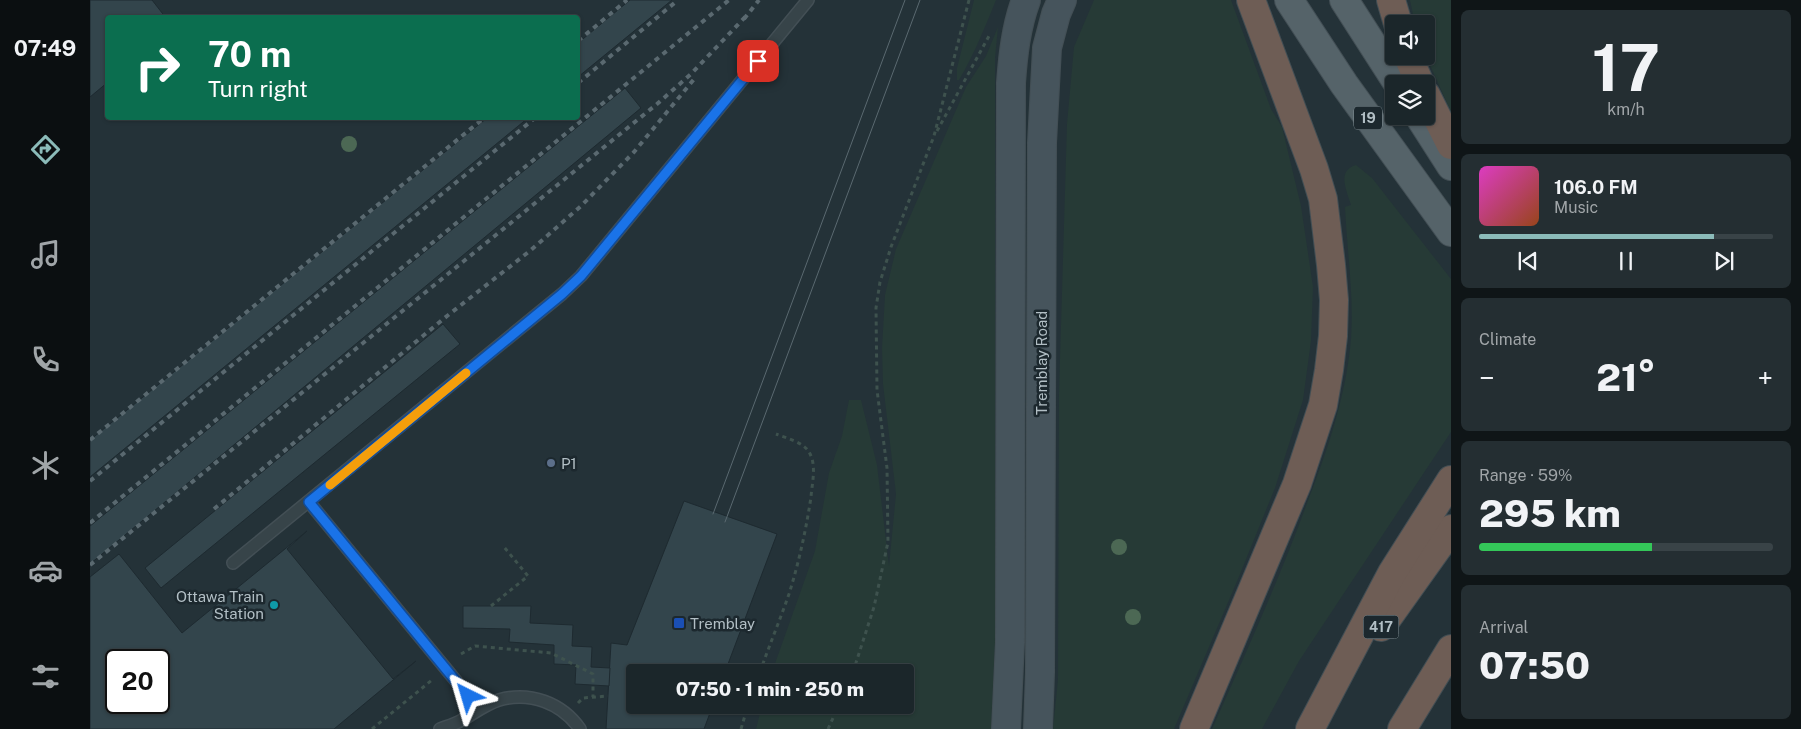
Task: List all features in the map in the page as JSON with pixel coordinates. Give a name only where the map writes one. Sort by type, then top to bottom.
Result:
[{"type":"highway","points":[[1194,729],[1298,484],[1323,405],[1333,336],[1334,300],[1322,199],[1314,170],[1251,0]]},
{"type":"highway","points":[[1391,0],[1395,15]]},
{"type":"highway","points":[[1435,113],[1451,145]]},
{"type":"highway","points":[[1310,729],[1392,573],[1451,480]]},
{"type":"highway","name":"417","points":[[1315,729],[1398,601],[1451,529]]},
{"type":"highway","points":[[1402,729],[1451,649]]},
{"type":"main road","name":"19","points":[[1289,0],[1344,84],[1451,232]]},
{"type":"main road","points":[[1344,0],[1392,75]]},
{"type":"main road","points":[[1425,125],[1451,166]]},
{"type":"street","name":"Tremblay Road","points":[[1006,729],[1010,642],[1011,83],[1013,52],[1026,0]]},
{"type":"street","name":"Tremblay Road","points":[[1038,729],[1040,672],[1043,106],[1047,48],[1056,14],[1062,0]]},
{"type":"lane","points":[[233,563],[554,301],[581,276],[808,0]]},
{"type":"lane","points":[[309,502],[479,710]]},
{"type":"lane","points":[[440,729],[456,725],[498,700],[526,697],[549,703],[573,721]]},
{"type":"path","points":[[934,136],[968,0]]},
{"type":"path","points":[[856,664],[874,607],[888,542],[887,468],[877,390],[876,308],[880,282],[891,247],[934,136],[991,30]]},
{"type":"path","points":[[763,664],[789,594],[801,554],[813,478],[813,466],[809,451],[805,447],[776,434]]},
{"type":"path","points":[[491,606],[528,576],[504,547]]},
{"type":"path","points":[[462,654],[475,646],[551,652],[593,674],[593,697]]},
{"type":"path","points":[[372,729],[432,680]]},
{"type":"path","points":[[573,721],[584,698],[608,696]]},
{"type":"path","points":[[741,729],[745,714]]},
{"type":"path","points":[[828,729],[835,714]]},
{"type":"green space","points":[[974,0],[996,0],[970,61],[959,80],[957,80],[957,68]]},
{"type":"green space","points":[[1094,0],[1231,0],[1271,109],[1282,127],[1301,206],[1313,287],[1311,341],[1303,400],[1275,488],[1174,729],[1053,729],[1058,680],[1059,393],[1067,124],[1074,47]]},
{"type":"green space","points":[[1410,0],[1451,0],[1451,112],[1430,65],[1435,65],[1435,15],[1413,15]]},
{"type":"green space","points":[[998,27],[995,58],[995,642],[991,729],[756,729],[760,714],[914,714],[914,664],[775,664],[815,551],[829,473],[842,436],[849,400],[861,400],[877,465],[889,566],[896,494],[883,384],[882,348],[885,295],[896,249],[966,87],[986,56]]},
{"type":"green space","points":[[1356,165],[1372,178],[1451,279],[1451,432],[1299,661],[1262,729],[1212,729],[1261,618],[1295,534],[1321,465],[1340,403],[1345,382],[1352,322],[1345,207],[1351,205],[1344,182],[1346,172]]},
{"type":"building","points":[[90,0],[152,0],[164,15],[105,15],[105,84],[90,97]]},
{"type":"building","points":[[630,0],[672,0],[580,75],[580,41]]},
{"type":"building","points":[[625,88],[641,108],[90,564],[90,526]]},
{"type":"building","points":[[485,120],[526,120],[90,477],[90,440]]},
{"type":"building","points":[[443,324],[460,344],[161,588],[145,568]]},
{"type":"building","points":[[684,501],[777,534],[728,664],[626,664],[626,714],[710,714],[704,729],[606,729],[611,643],[627,645]]},
{"type":"building","name":"Ottawa Train Station","points":[[307,531],[287,549],[393,679],[416,661],[334,729],[90,729],[90,577],[119,554],[182,633]]},
{"type":"building","points":[[463,606],[531,606],[530,623],[573,625],[572,646],[592,647],[591,667],[610,668],[609,686],[575,684],[576,665],[554,664],[554,645],[509,642],[510,629],[463,628]]},
{"type":"tram line","points":[[713,514],[905,0]]},
{"type":"tram line","points":[[725,522],[920,0]]},
{"type":"railway","points":[[580,39],[627,0]]},
{"type":"railway","points":[[580,81],[678,0]]},
{"type":"railway","points":[[90,523],[729,0]]},
{"type":"railway","points":[[744,19],[759,0]]},
{"type":"railway","points":[[90,565],[657,104],[691,74],[748,14]]},
{"type":"railway","points":[[214,509],[447,316],[531,250],[581,206],[634,152],[695,78]]},
{"type":"railway","points":[[90,440],[482,120]]},
{"type":"railway","points":[[90,481],[533,120]]},
{"type":"slow traffic","points":[[330,485],[466,373]]},
{"type":"place","name":"P1","points":[[551,463]]},
{"type":"place","name":"Ottawa Train Station","points":[[274,605]]},
{"type":"place","name":"Tremblay","points":[[679,623]]},
{"type":"route","points":[[468,696],[309,502],[562,294],[581,276],[758,61]]}]
